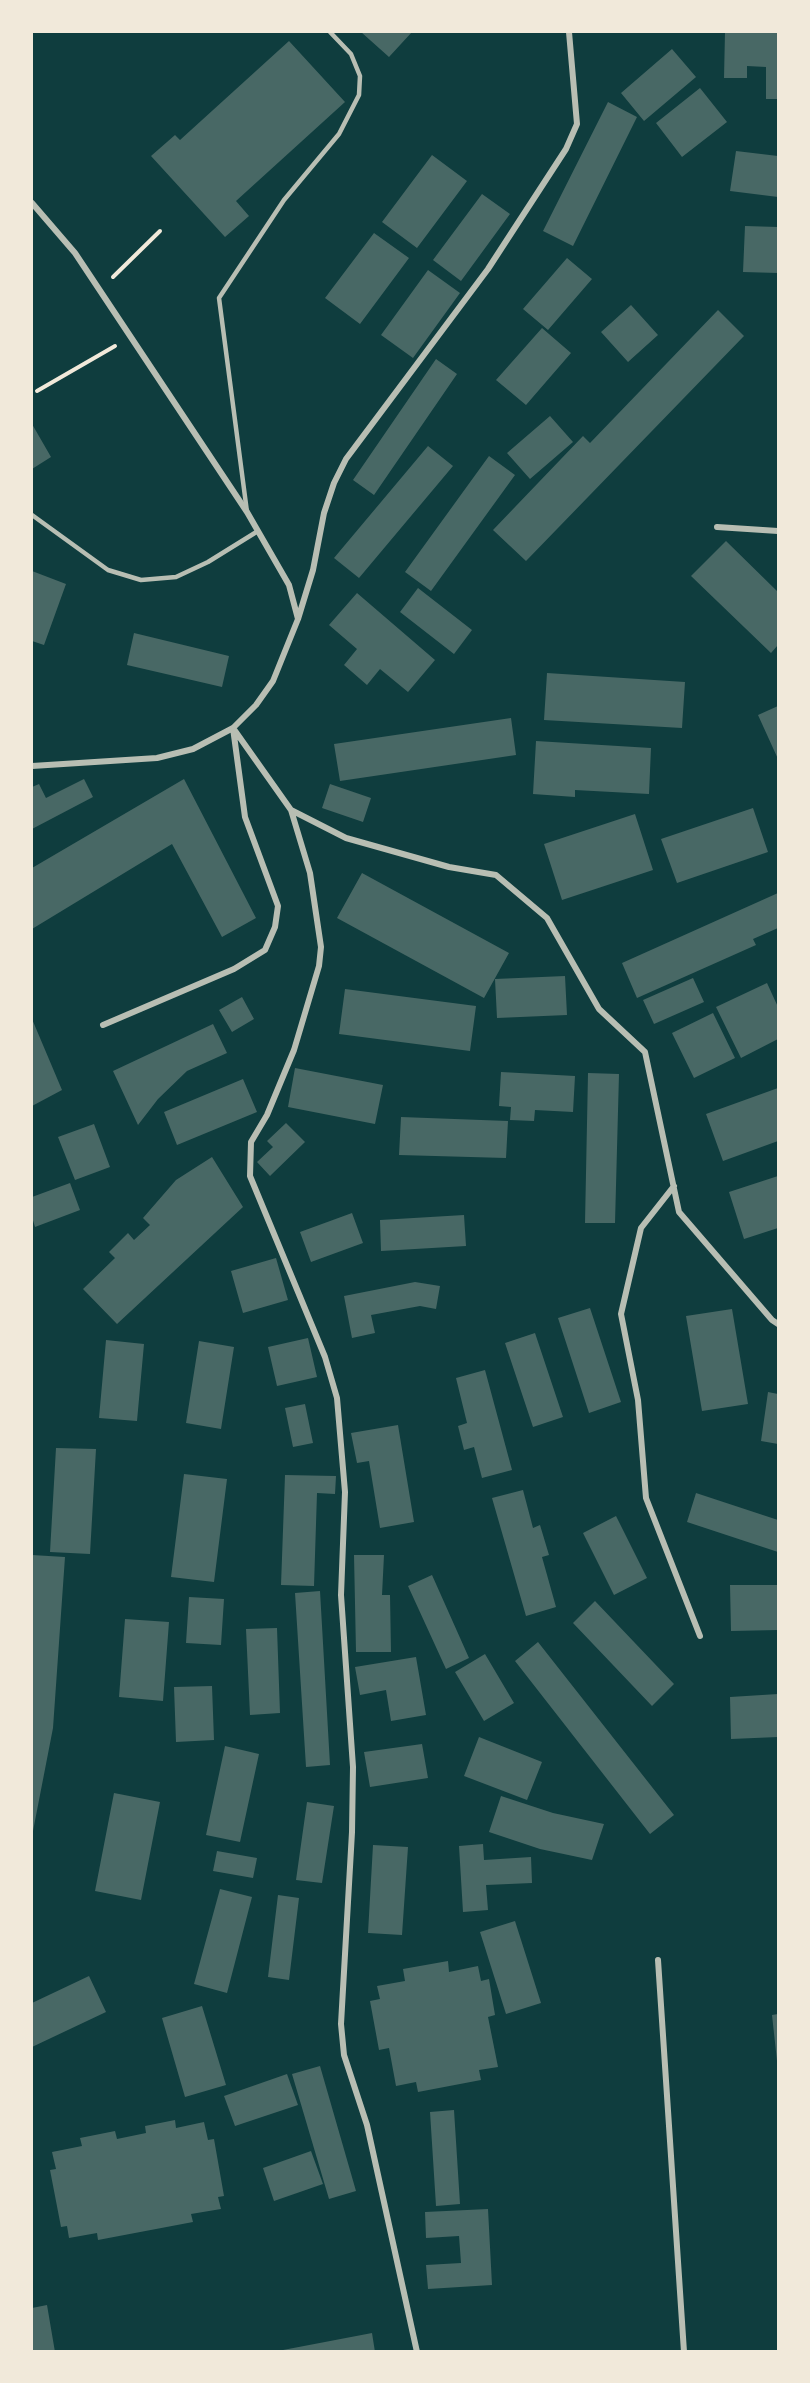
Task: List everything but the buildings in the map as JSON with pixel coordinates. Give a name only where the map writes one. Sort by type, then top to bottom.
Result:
[{"type":"street","points":[[32,766],[157,758],[193,749],[233,728],[256,705],[273,681],[298,619],[313,570],[324,513],[334,483],[346,459],[488,269],[566,149],[577,124],[569,32]]},
{"type":"street","points":[[32,203],[75,253],[133,336],[247,512],[289,585],[298,619]]},
{"type":"street","points":[[717,527],[778,531]]},
{"type":"street","points":[[233,728],[291,810],[310,873],[321,947],[319,966],[294,1050],[267,1115],[251,1142],[250,1176],[325,1357],[337,1398],[345,1501],[340,1595],[353,1767],[352,1832],[341,2024],[344,2055],[367,2125],[417,2352]]},
{"type":"street","points":[[103,1025],[234,969],[265,950],[272,935],[278,906],[245,818],[233,728]]},
{"type":"street","points":[[291,810],[346,838],[449,867],[496,875],[547,918],[599,1009],[645,1052],[679,1212],[772,1320],[778,1324]]},
{"type":"street","points":[[674,1186],[641,1228],[621,1314],[638,1400],[646,1498],[700,1636]]},
{"type":"street","points":[[658,1960],[684,2352]]},
{"type":"lane","points":[[247,512],[219,298],[284,200],[339,134],[359,95],[360,76],[351,54],[330,32]]},
{"type":"lane","points":[[32,515],[108,570],[141,580],[176,577],[208,562],[258,531]]},
{"type":"path","points":[[114,276],[160,231]]},
{"type":"path","points":[[37,391],[133,336]]}]
